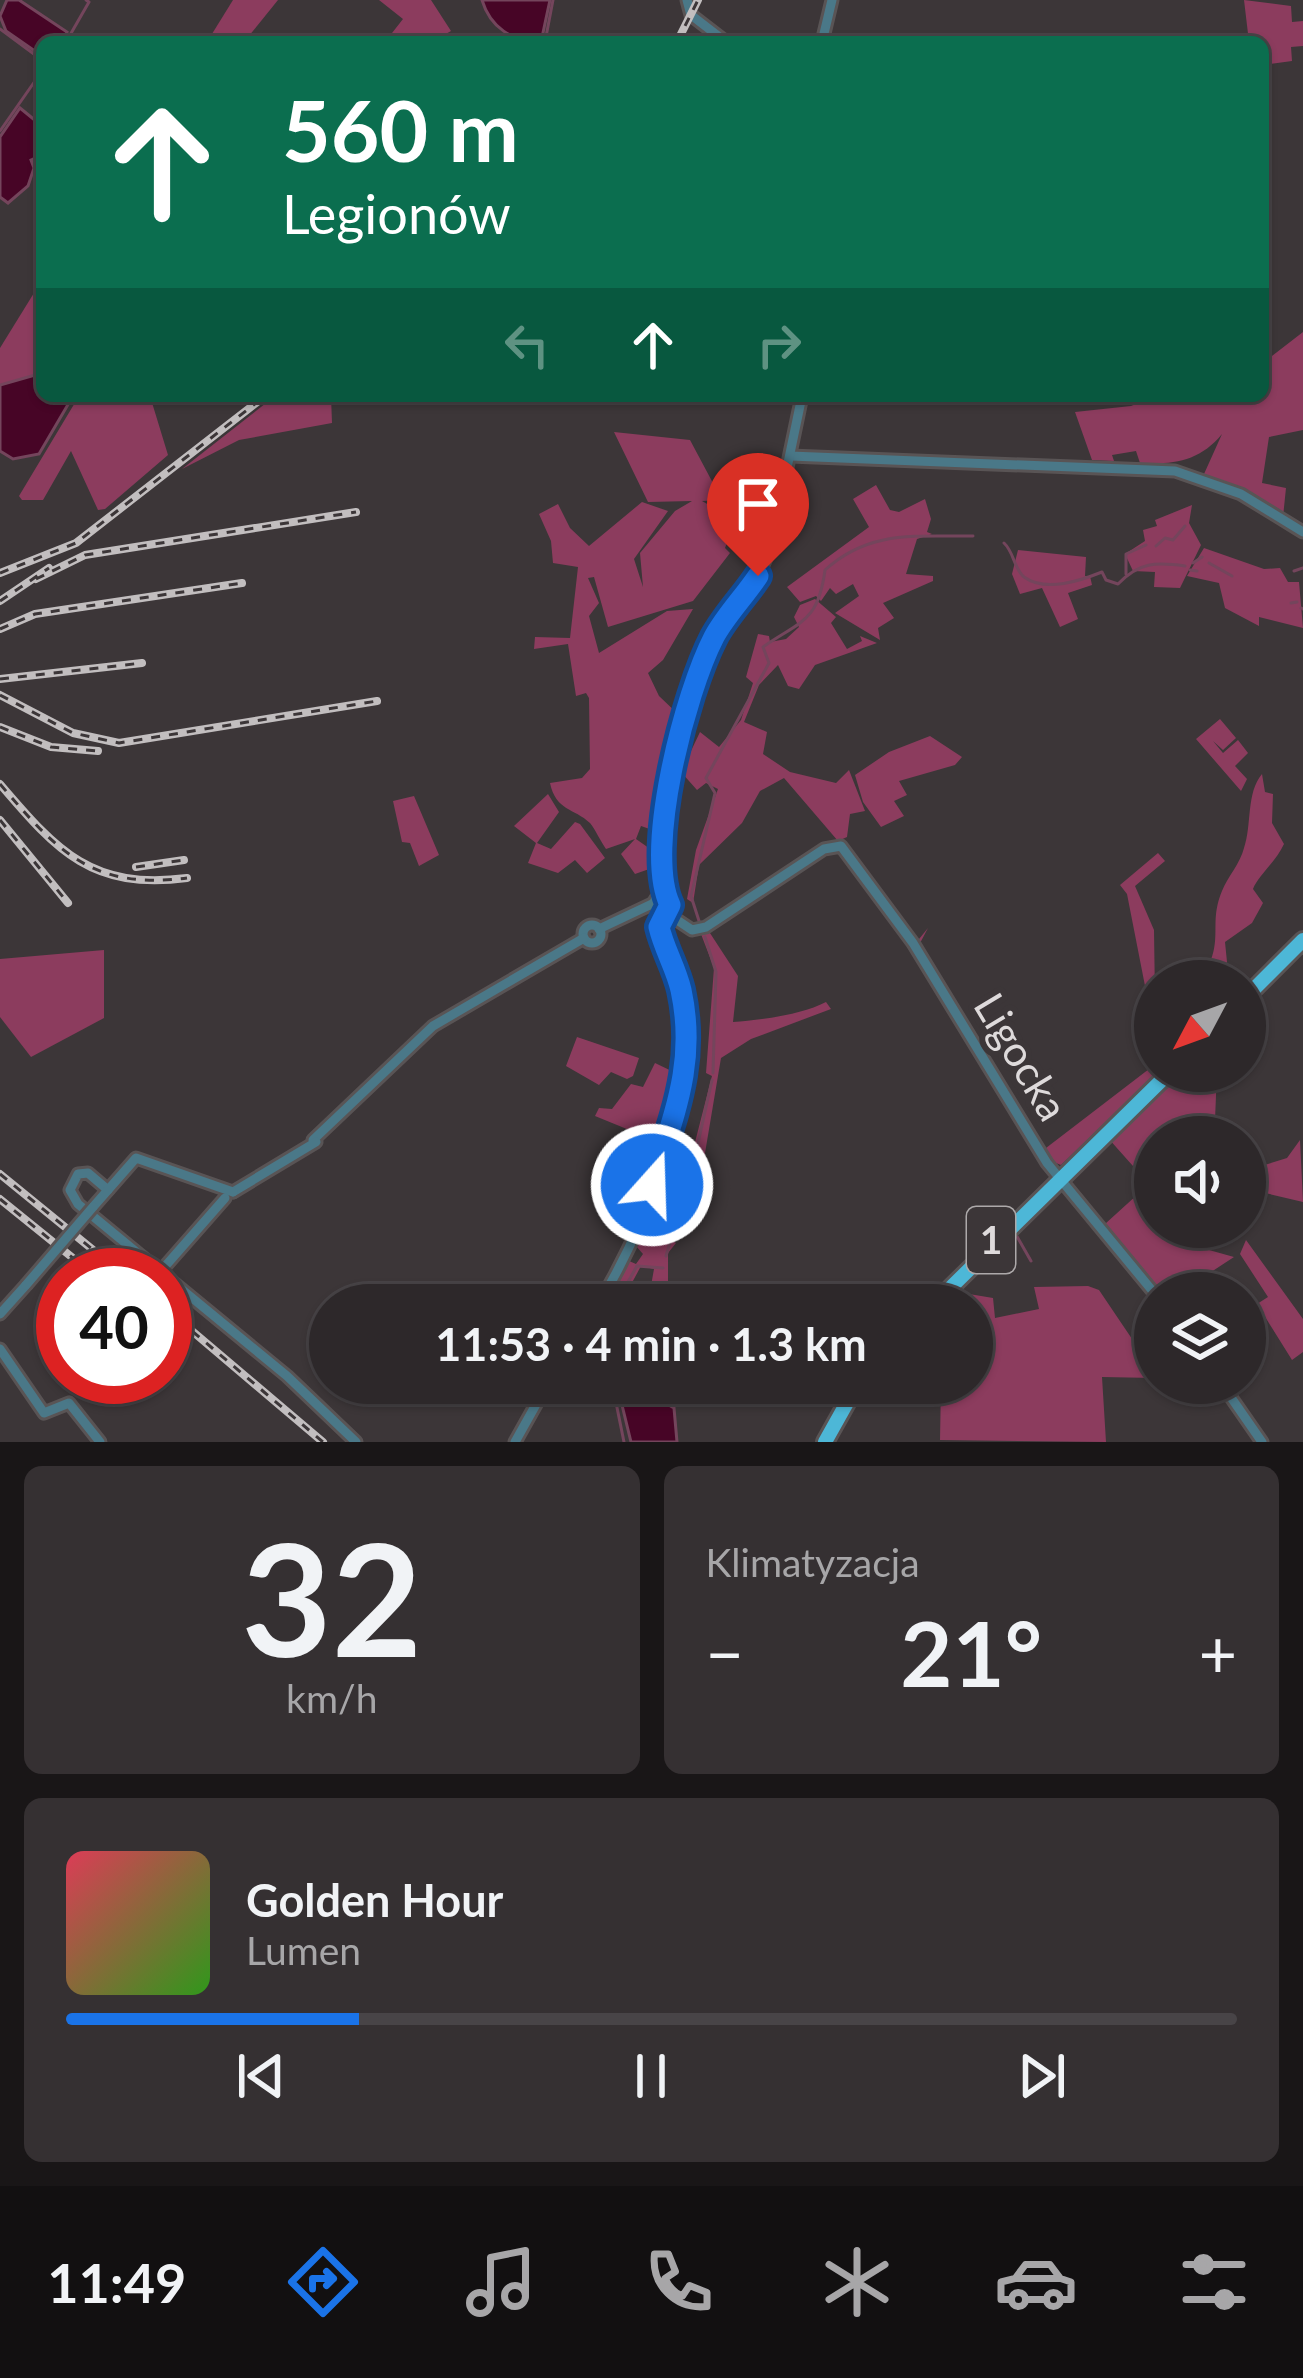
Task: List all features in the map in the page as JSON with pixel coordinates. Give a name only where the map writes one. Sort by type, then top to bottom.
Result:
[{"type":"main road","points":[[1266,973],[1303,936]]},
{"type":"main road","name":"1","points":[[950,1284],[1146,1092]]},
{"type":"main road","points":[[822,1442],[844,1404]]},
{"type":"street","points":[[687,0],[691,15],[718,36]]},
{"type":"street","points":[[823,36],[832,0]]},
{"type":"street","points":[[610,1284],[633,1242],[684,1090],[686,1016],[659,927],[675,750],[714,638],[765,562],[801,402]]},
{"type":"street","points":[[789,458],[1175,471],[1241,494],[1303,532]]},
{"type":"street","name":"Ligocka","points":[[661,906],[695,930],[714,923],[824,849],[841,846],[913,943],[1059,1178],[1137,1272]]},
{"type":"street","points":[[180,1248],[227,1193],[313,1143],[433,1026],[584,938],[588,927],[599,929],[637,910],[661,906]]},
{"type":"street","points":[[0,1314],[136,1158],[213,1182],[227,1193]]},
{"type":"street","points":[[108,1190],[88,1173],[73,1181],[73,1199],[135,1248]]},
{"type":"street","points":[[192,1297],[288,1377],[356,1442]]},
{"type":"street","points":[[0,1349],[44,1413],[69,1403],[100,1442]]},
{"type":"street","points":[[515,1442],[536,1404]]},
{"type":"street","points":[[1235,1404],[1262,1442]]},
{"type":"shaded area","points":[[7,0],[19,0],[67,32],[65,36],[36,36],[36,52],[6,31],[0,16]]},
{"type":"shaded area","points":[[233,0],[278,0],[249,36],[211,36]]},
{"type":"shaded area","points":[[379,0],[431,0],[451,31],[442,36],[390,36],[403,19]]},
{"type":"shaded area","points":[[482,0],[550,0],[542,36],[515,36],[491,18]]},
{"type":"shaded area","points":[[1244,0],[1291,6],[1292,22],[1303,21],[1303,46],[1291,47],[1292,61],[1269,64],[1269,36],[1248,36]]},
{"type":"shaded area","points":[[20,108],[36,121],[36,158],[31,160],[34,168],[28,186],[8,203],[0,197],[0,137]]},
{"type":"shaded area","points":[[36,290],[36,375],[0,385],[0,348]]},
{"type":"shaded area","points":[[1303,332],[1303,430],[1269,437],[1262,483],[1286,488],[1283,517],[1204,474],[1222,434],[1195,456],[1175,462],[1140,463],[1136,451],[1112,455],[1114,461],[1092,460],[1075,412],[1141,402],[1269,402],[1269,358]]},
{"type":"shaded area","points":[[36,375],[36,402],[69,402],[39,454],[13,459],[0,451],[0,385]]},
{"type":"shaded area","points":[[75,402],[152,402],[168,455],[105,509],[98,510],[71,451],[43,500],[19,496]]},
{"type":"shaded area","points":[[267,402],[331,402],[332,423],[239,440],[182,469]]},
{"type":"shaded area","points":[[614,432],[690,440],[722,500],[702,501],[724,520],[725,548],[730,553],[693,601],[608,627],[594,577],[588,578],[599,603],[589,616],[599,653],[667,611],[693,609],[663,660],[648,673],[659,696],[680,716],[661,833],[641,826],[636,839],[656,853],[655,867],[635,874],[621,854],[635,839],[606,849],[590,823],[561,804],[553,792],[550,783],[582,778],[590,769],[589,698],[586,693],[576,696],[568,644],[534,649],[535,637],[570,638],[578,567],[553,563],[551,541],[539,514],[558,504],[570,528],[589,546],[642,502],[668,511],[634,559],[643,587],[640,553],[675,511],[692,501],[648,502]]},
{"type":"shaded area","points":[[876,485],[890,510],[899,512],[925,499],[931,519],[927,532],[932,534],[917,539],[906,574],[933,576],[933,581],[883,603],[894,618],[878,628],[880,640],[835,613],[859,596],[853,584],[836,594],[830,588],[821,601],[816,596],[800,602],[787,587],[869,527],[853,499]]},
{"type":"shaded area","points":[[1192,505],[1189,523],[1201,545],[1180,588],[1154,587],[1155,572],[1133,571],[1125,554],[1145,541],[1143,530],[1157,526],[1155,520]]},
{"type":"shaded area","points":[[1204,548],[1264,569],[1280,568],[1288,582],[1299,582],[1303,628],[1259,617],[1259,626],[1225,608],[1219,583],[1187,576]]},
{"type":"shaded area","points":[[1018,550],[1086,557],[1085,576],[1090,576],[1092,585],[1068,593],[1078,619],[1060,627],[1042,588],[1020,594],[1012,574]]},
{"type":"shaded area","points":[[815,599],[836,617],[831,623],[847,649],[862,641],[860,636],[877,643],[815,665],[799,689],[788,686],[778,665],[759,685],[744,722],[767,732],[763,754],[790,772],[836,783],[849,770],[865,811],[850,814],[847,837],[838,841],[784,778],[760,791],[742,823],[699,865],[693,903],[687,899],[696,850],[718,789],[706,783],[697,790],[681,772],[700,732],[719,747],[741,720],[753,683],[746,677],[758,634],[769,636],[770,642],[786,639],[799,627],[794,617],[800,605]]},
{"type":"shaded area","points":[[1220,719],[1236,738],[1223,750],[1213,741],[1223,753],[1238,740],[1248,753],[1235,766],[1247,779],[1241,791],[1196,739]]},
{"type":"shaded area","points":[[930,736],[962,757],[955,765],[899,781],[907,795],[894,801],[904,816],[881,827],[863,802],[855,775],[889,752]]},
{"type":"shaded area","points":[[1262,774],[1265,792],[1273,794],[1272,823],[1284,844],[1253,889],[1263,903],[1252,923],[1225,942],[1227,960],[1211,960],[1218,904],[1242,854]]},
{"type":"shaded area","points":[[548,794],[559,812],[537,843],[551,849],[575,822],[580,824],[605,858],[587,873],[575,860],[558,873],[528,863],[536,843],[514,826]]},
{"type":"shaded area","points":[[414,796],[439,855],[419,866],[410,843],[402,842],[393,801]]},
{"type":"shaded area","points":[[1158,853],[1165,861],[1135,886],[1154,930],[1154,960],[1140,960],[1127,894],[1120,885]]},
{"type":"shaded area","points":[[928,928],[919,945],[1046,1148],[1134,1081],[1137,1092],[1061,1165],[1048,1160],[915,944]]},
{"type":"shaded area","points":[[708,930],[738,976],[733,1022],[793,1014],[826,1002],[831,1009],[751,1039],[721,1058],[704,1159],[692,1154],[712,1076],[706,1073],[714,968],[701,934]]},
{"type":"shaded area","points":[[104,950],[104,1018],[31,1057],[0,1017],[0,959]]},
{"type":"shaded area","points":[[577,1037],[639,1058],[633,1076],[627,1079],[611,1072],[599,1085],[566,1066]]},
{"type":"shaded area","points":[[655,1063],[682,1076],[661,1143],[595,1116],[599,1108],[612,1109],[631,1084],[643,1087]]},
{"type":"shaded area","points":[[1155,1092],[1216,1092],[1215,1116],[1134,1116],[1134,1167],[1108,1138]]},
{"type":"shaded area","points":[[1300,1140],[1303,1202],[1266,1193],[1266,1165],[1287,1158]]},
{"type":"shaded area","points":[[663,1189],[688,1191],[687,1196],[700,1205],[695,1210],[685,1205],[671,1240],[676,1243],[668,1253],[667,1284],[651,1284],[654,1269],[641,1266],[631,1284],[615,1284],[629,1261],[636,1264],[643,1254],[636,1246],[641,1232],[664,1238],[673,1210],[658,1203]]},
{"type":"shaded area","points":[[1134,1198],[1134,1248],[1208,1248],[1234,1257],[1211,1272],[1143,1272],[1105,1224]]},
{"type":"shaded area","points":[[1243,1248],[1252,1248],[1303,1319],[1303,1352],[1292,1360],[1266,1318],[1266,1272],[1252,1272],[1240,1254]]},
{"type":"shaded area","points":[[1034,1287],[1099,1290],[1134,1342],[1134,1378],[1102,1377],[1106,1442],[940,1440],[941,1404],[993,1404],[993,1298],[995,1318],[1039,1309]]},
{"type":"shaded area","points":[[622,1405],[674,1408],[677,1442],[631,1442]]},
{"type":"waterway","points":[[69,36],[86,0]]},
{"type":"waterway","points":[[546,36],[553,0]]},
{"type":"waterway","points":[[0,29],[36,56]]},
{"type":"waterway","points":[[0,131],[36,80]]},
{"type":"waterway","points":[[1156,546],[1165,538],[1173,540],[1185,526]]},
{"type":"waterway","points":[[700,924],[691,896],[715,793],[706,778],[769,663],[763,647],[805,619],[818,601],[825,570],[859,548],[913,536],[973,536]]},
{"type":"waterway","points":[[1004,543],[1021,574],[1043,584],[1064,584],[1102,572],[1106,580],[1118,584],[1148,565],[1185,566]]},
{"type":"waterway","points":[[1126,574],[1126,554],[1146,545]]},
{"type":"waterway","points":[[1193,563],[1202,557]]},
{"type":"waterway","points":[[1209,563],[1232,576]]},
{"type":"waterway","points":[[1294,571],[1303,568]]},
{"type":"waterway","points":[[1190,570],[1197,571]]},
{"type":"waterway","points":[[1291,603],[1297,602]]},
{"type":"waterway","points":[[705,937],[716,972],[713,1073]]},
{"type":"waterway","points":[[696,1152],[712,1080]]},
{"type":"waterway","points":[[666,1256],[694,1162]]},
{"type":"waterway","points":[[1015,1233],[1031,1261]]},
{"type":"waterway","points":[[627,1284],[637,1266],[663,1268]]},
{"type":"waterway","points":[[616,1404],[624,1442]]},
{"type":"railway","points":[[680,36],[698,0]]},
{"type":"railway","points":[[0,573],[76,543],[257,402]]},
{"type":"railway","points":[[36,579],[85,555],[356,512]]},
{"type":"railway","points":[[0,601],[49,568]]},
{"type":"railway","points":[[0,629],[35,614],[242,583]]},
{"type":"railway","points":[[0,679],[142,663]]},
{"type":"railway","points":[[0,695],[73,733],[119,743],[377,701]]},
{"type":"railway","points":[[0,727],[51,747],[98,751]]},
{"type":"railway","points":[[0,784],[40,829],[80,861],[126,878],[187,878]]},
{"type":"railway","points":[[0,820],[68,903]]},
{"type":"railway","points":[[136,867],[184,860]]},
{"type":"railway","points":[[0,1174],[91,1248]]},
{"type":"railway","points":[[0,1199],[61,1248]]},
{"type":"railway","points":[[192,1331],[323,1442]]},
{"type":"route","points":[[652,1185],[681,1103],[688,1059],[681,991],[659,927],[670,905],[660,882],[671,770],[714,638],[758,576]]}]
